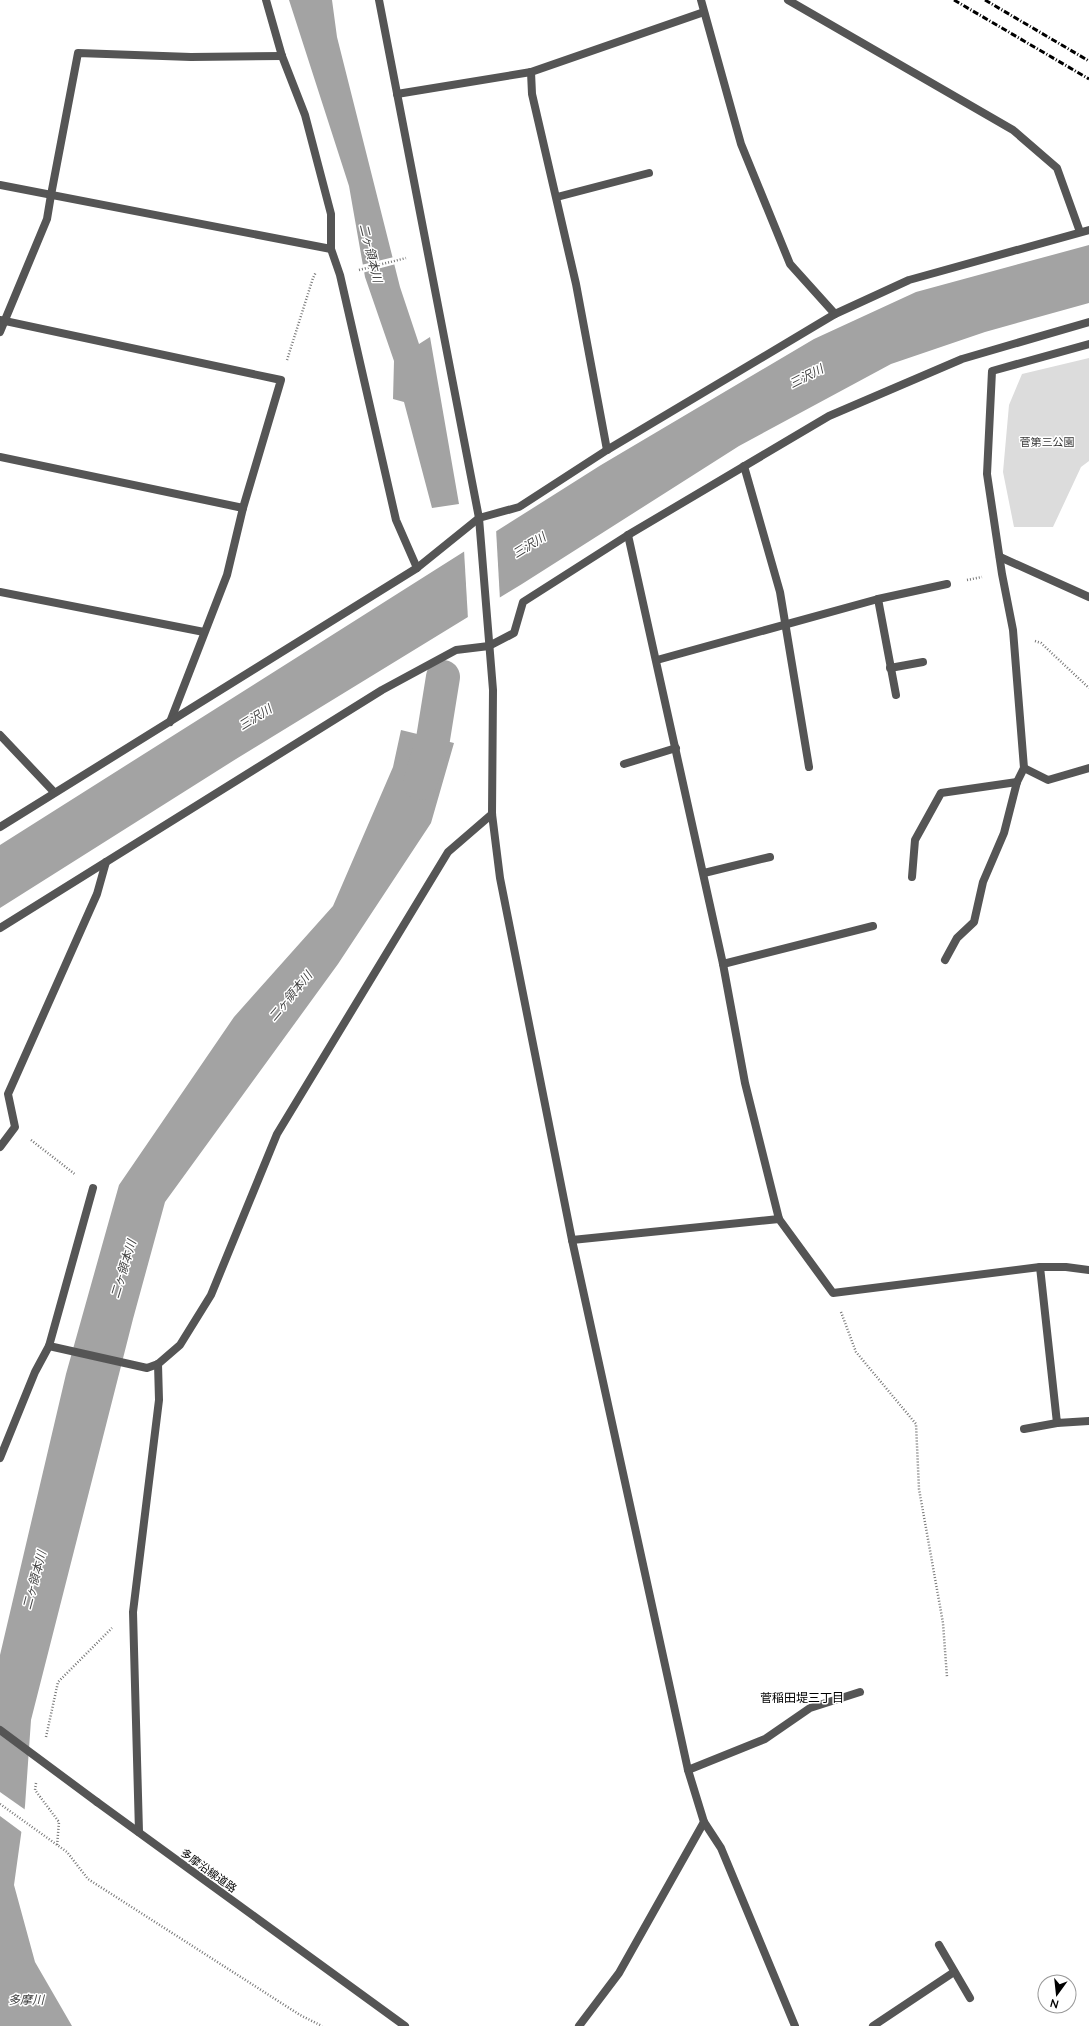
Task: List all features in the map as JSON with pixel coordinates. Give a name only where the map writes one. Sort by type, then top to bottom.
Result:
[{"type":"street","points":[[266,0],[282,56],[305,116],[331,214],[332,249],[340,275],[396,520],[417,568]]},
{"type":"street","points":[[379,0],[479,518],[485,615],[492,690],[492,814],[500,878],[572,1240],[688,1770],[704,1822],[721,1848],[795,2026]]},
{"type":"street","points":[[701,0],[741,144],[790,264],[835,314]]},
{"type":"street","points":[[788,0],[1014,130],[1057,168],[1080,232]]},
{"type":"street","points":[[397,94],[531,72],[704,12]]},
{"type":"street","points":[[0,332],[2,320],[47,219],[78,53],[191,57],[282,56]]},
{"type":"street","points":[[531,72],[532,94],[576,284],[607,450]]},
{"type":"street","points":[[557,197],[648,173]]},
{"type":"street","points":[[0,185],[332,249]]},
{"type":"street","points":[[0,827],[54,792],[170,722],[417,568],[479,518],[518,507],[607,450],[835,314],[908,280],[1089,230]]},
{"type":"street","points":[[2,320],[281,380],[243,508],[227,575],[170,722]]},
{"type":"street","points":[[0,928],[382,690],[456,650],[489,646],[514,633],[523,602],[628,535],[829,416],[962,359],[1089,322]]},
{"type":"street","points":[[945,960],[957,938],[974,922],[983,882],[1004,833],[1017,782],[1024,768],[1013,630],[1002,574],[987,474],[992,371],[1089,344]]},
{"type":"street","points":[[0,457],[243,508]]},
{"type":"street","points":[[744,466],[780,592],[809,767]]},
{"type":"street","points":[[628,535],[704,873],[723,964],[745,1083],[779,1219],[833,1293],[1040,1267],[1066,1267],[1089,1270]]},
{"type":"street","points":[[1000,557],[1089,597]]},
{"type":"street","points":[[657,660],[878,599],[947,584]]},
{"type":"street","points":[[0,592],[204,632]]},
{"type":"street","points":[[878,599],[896,695]]},
{"type":"street","points":[[890,668],[922,662]]},
{"type":"street","points":[[0,735],[54,792]]},
{"type":"street","points":[[624,764],[676,748]]},
{"type":"street","points":[[1024,768],[1048,780],[1089,768]]},
{"type":"street","points":[[912,877],[915,840],[941,793],[1017,782]]},
{"type":"street","points":[[49,1346],[146,1368],[158,1364],[180,1345],[211,1295],[278,1134],[448,852],[492,814]]},
{"type":"street","points":[[704,873],[770,857]]},
{"type":"street","points":[[0,1147],[15,1127],[8,1094],[97,894],[106,862]]},
{"type":"street","points":[[723,964],[873,926]]},
{"type":"street","points":[[0,1458],[35,1372],[49,1346],[93,1188]]},
{"type":"street","points":[[572,1240],[779,1219]]},
{"type":"street","points":[[1040,1267],[1057,1423]]},
{"type":"street","points":[[139,1832],[134,1607],[159,1400],[158,1364]]},
{"type":"street","points":[[1024,1428],[1057,1423],[1089,1421]]},
{"type":"street","points":[[688,1770],[765,1739],[810,1708],[860,1692]]},
{"type":"street","name":"多摩沿線道路","points":[[0,1730],[405,2026]]},
{"type":"street","points":[[579,2026],[619,1973],[704,1822]]},
{"type":"street","points":[[940,1945],[970,1998]]},
{"type":"street","points":[[873,2026],[954,1972]]},
{"type":"path","points":[[281,380],[312,278],[332,249]]},
{"type":"path","points":[[340,275],[406,258]]},
{"type":"path","points":[[947,584],[1002,574]]},
{"type":"path","points":[[1013,630],[1041,644],[1089,688]]},
{"type":"path","points":[[15,1127],[93,1188]]},
{"type":"path","points":[[833,1293],[856,1352],[916,1424],[919,1489],[943,1623],[947,1676]]},
{"type":"path","points":[[45,1744],[58,1682],[134,1607]]},
{"type":"path","points":[[36,1782],[35,1790],[59,1822],[57,1846]]},
{"type":"path","points":[[0,1804],[67,1852],[88,1879],[300,2014],[322,2026]]},
{"type":"green space","name":"菅第三公園","points":[[1089,358],[1089,461],[1081,467],[1053,527],[1014,527],[1003,472],[1009,405],[1022,374]]},
{"type":"water","points":[[289,0],[332,0],[337,37],[400,287],[419,344],[430,337],[459,504],[432,508],[404,402],[393,399],[394,361],[365,277],[349,186]]},
{"type":"water","name":"三沢川","points":[[1089,245],[1089,303],[985,332],[891,364],[739,446],[522,584],[236,759],[0,908],[0,845],[601,465],[814,339],[916,292]]},
{"type":"water","name":"多摩川","points":[[401,730],[454,743],[431,823],[338,964],[165,1202],[133,1319],[31,1720],[25,1806],[14,1885],[35,1962],[72,2026],[0,2026],[0,1655],[66,1374],[119,1185],[234,1017],[333,906],[393,767]]},
{"type":"pier","points":[[394,257],[396,264],[362,273],[361,265]]},
{"type":"pier","points":[[496,529],[500,600],[468,619],[464,550]]},
{"type":"pier","points":[[0,1792],[27,1811],[23,1833],[0,1816]]},
{"type":"waterway","name":"二ヶ領本川","points":[[420,783],[433,739],[443,677]]},
{"type":"railway","points":[[954,0],[1089,79]]},
{"type":"railway","points":[[985,0],[1089,61]]},
{"type":"district","name":"菅稲田堤三丁目","points":[[802,1697]]}]
